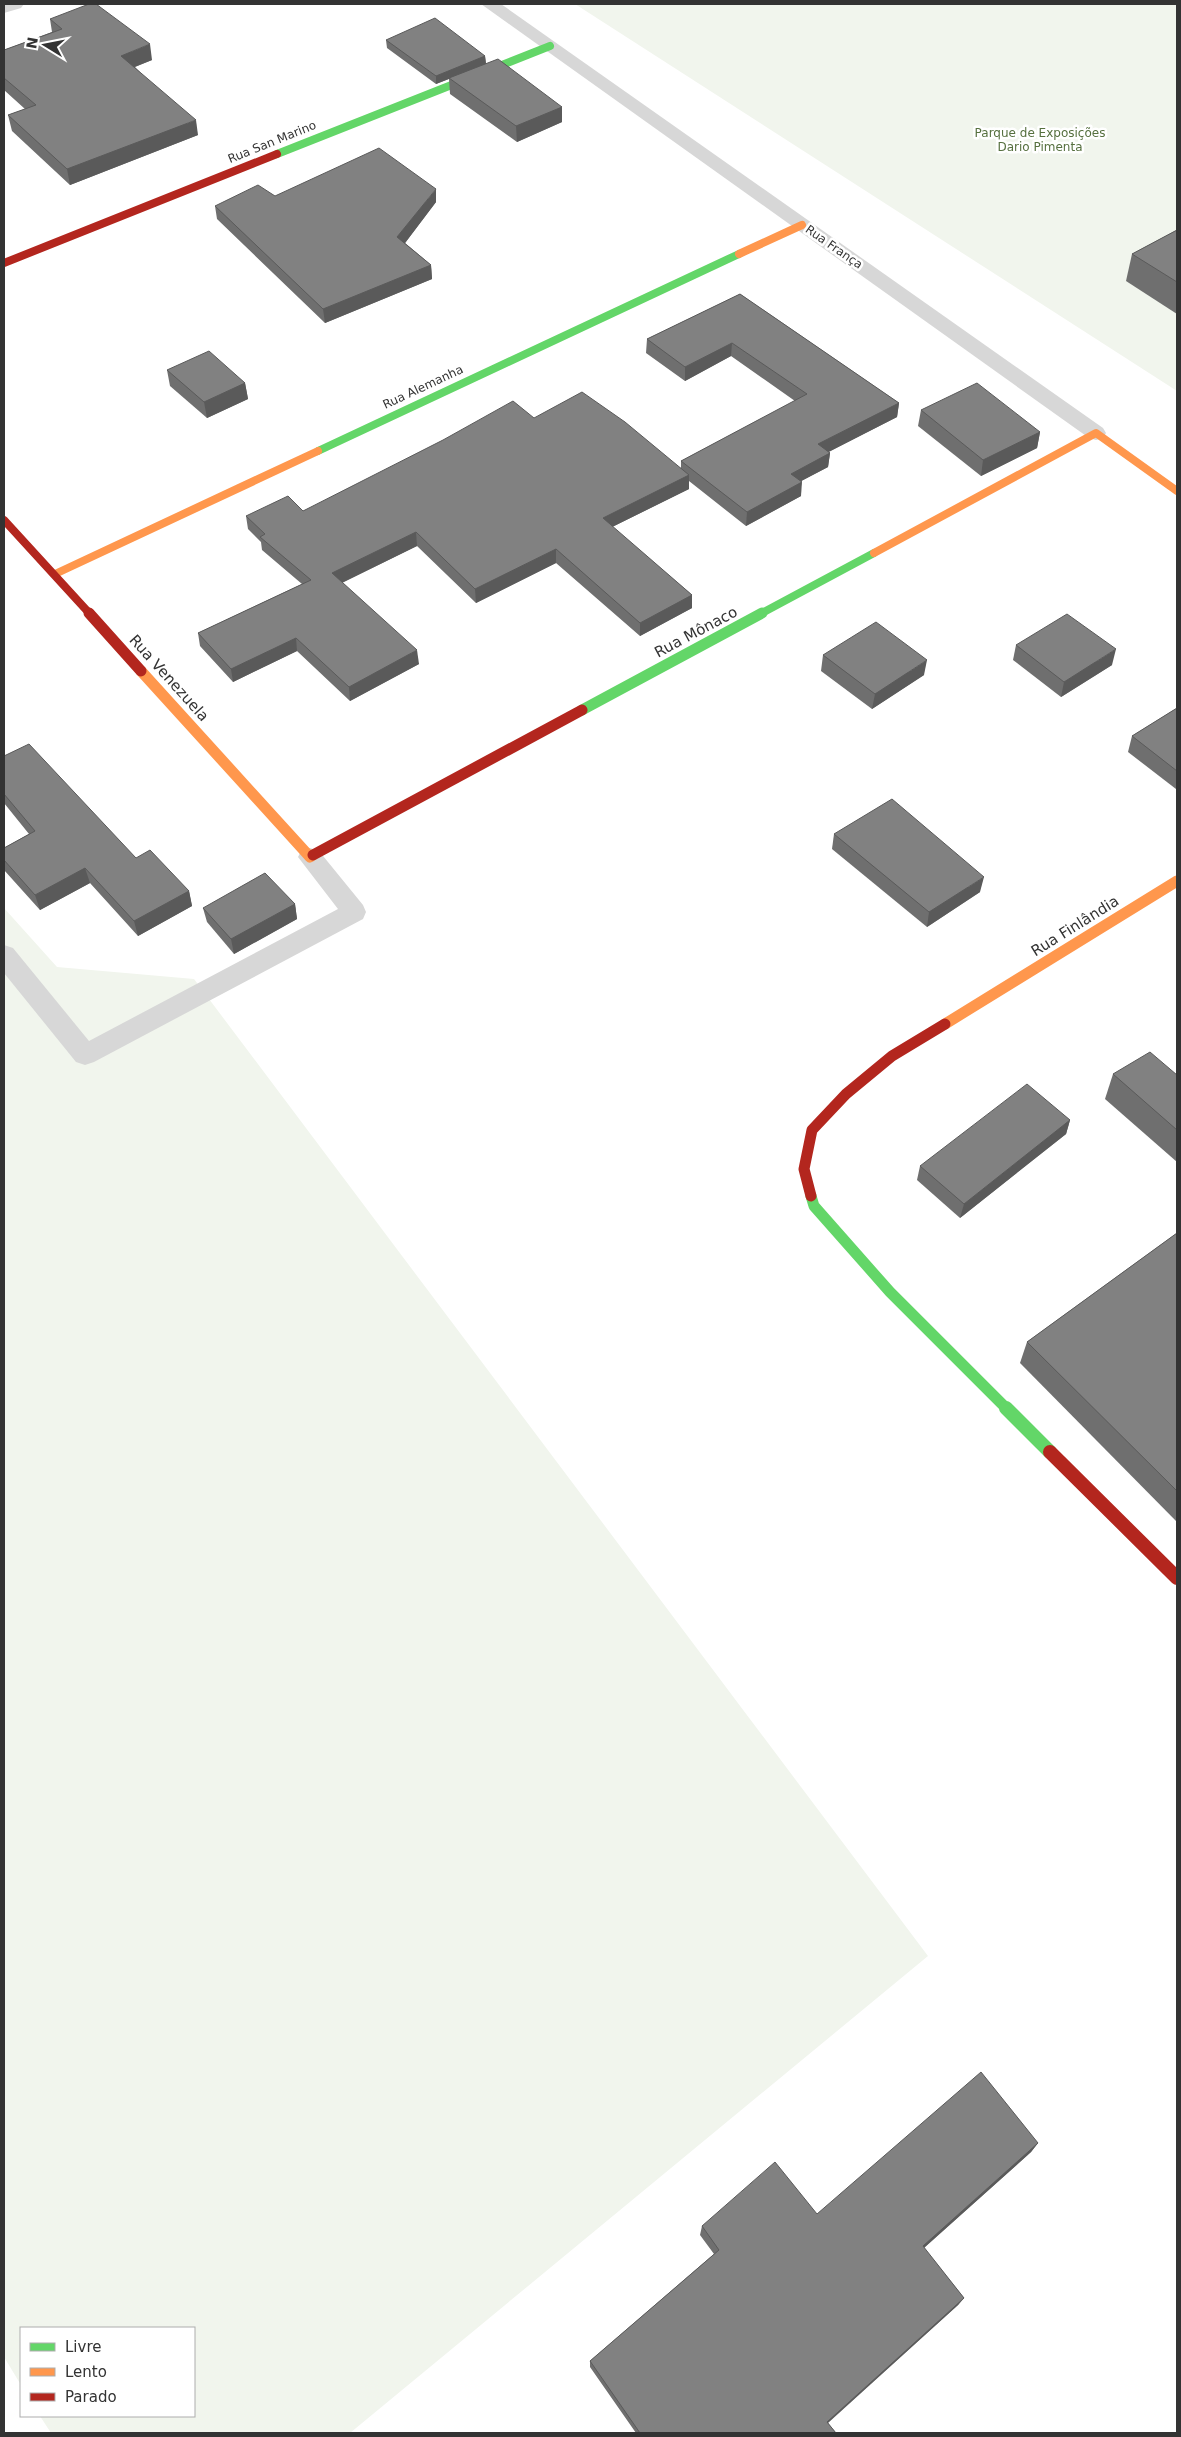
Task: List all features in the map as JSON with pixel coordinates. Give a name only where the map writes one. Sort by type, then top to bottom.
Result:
[{"type":"street","points":[[4,8],[15,4]]},
{"type":"street","name":"Rua França","points":[[490,4],[1177,491]]},
{"type":"street","name":"Rua San Marino","points":[[4,262],[550,46]]},
{"type":"street","name":"Rua Alemanha","points":[[54,574],[802,225]]},
{"type":"street","name":"Rua Mônaco","points":[[310,857],[1096,433]]},
{"type":"street","name":"Rua Venezuela","points":[[4,520],[310,857]]},
{"type":"street","points":[[4,955],[85,1055],[354,912],[310,857]]},
{"type":"street","name":"Rua Finlândia","points":[[1177,881],[892,1056],[846,1094],[812,1130],[804,1169],[814,1206],[842,1240],[890,1292],[1177,1578]]},
{"type":"green space","name":"Parque de Exposições Dario Pimenta","points":[[575,4],[1177,4],[1177,391]]},
{"type":"green space","points":[[4,908],[57,967],[194,979],[928,1956],[350,2433],[51,2433],[41,2417],[195,2417],[195,2327],[20,2327],[20,2383],[4,2357]]},
{"type":"building","points":[[89,4],[96,4],[150,44],[121,56],[196,120],[67,169],[8,115],[36,105],[4,78],[4,50],[62,29],[50,19]]},
{"type":"building","points":[[435,18],[485,56],[436,76],[386,40]]},
{"type":"building","points":[[498,59],[562,107],[516,126],[449,78]]},
{"type":"building","points":[[379,148],[436,189],[397,237],[431,265],[323,309],[215,206],[258,185],[275,196]]},
{"type":"building","points":[[1177,230],[1177,282],[1132,254]]},
{"type":"building","points":[[740,294],[899,403],[818,444],[830,453],[791,474],[802,482],[747,512],[681,461],[807,394],[732,343],[685,367],[647,339]]},
{"type":"building","points":[[209,351],[245,383],[204,402],[167,370]]},
{"type":"building","points":[[977,383],[1040,432],[983,460],[921,410]]},
{"type":"building","points":[[582,392],[625,422],[689,475],[603,518],[692,595],[640,623],[556,549],[475,589],[416,532],[332,573],[417,650],[349,687],[296,638],[231,669],[198,633],[311,580],[260,537],[265,534],[246,516],[288,496],[303,511],[443,440],[513,401],[534,418]]},
{"type":"building","points":[[1067,614],[1116,649],[1064,682],[1016,645]]},
{"type":"building","points":[[876,622],[927,660],[875,694],[823,655]]},
{"type":"building","points":[[1177,708],[1177,771],[1132,736]]},
{"type":"building","points":[[29,744],[136,858],[150,850],[189,891],[134,921],[85,868],[35,895],[4,860],[4,848],[35,831],[4,794],[4,756]]},
{"type":"building","points":[[892,799],[984,877],[929,912],[834,834]]},
{"type":"building","points":[[265,873],[295,904],[231,939],[203,908]]},
{"type":"building","points":[[1150,1052],[1177,1075],[1177,1130],[1113,1074]]},
{"type":"building","points":[[1027,1084],[1070,1120],[964,1204],[920,1166]]},
{"type":"building","points":[[1177,1233],[1177,1491],[1027,1342]]},
{"type":"building","points":[[981,2072],[1038,2143],[923,2246],[964,2298],[827,2422],[836,2433],[640,2433],[590,2361],[719,2250],[702,2226],[775,2162],[817,2214]]},
{"type":"traffic: fast","points":[[277,154],[550,46]]},
{"type":"traffic: fast","points":[[318,451],[739,254]]},
{"type":"traffic: fast","points":[[582,710],[874,553]]},
{"type":"traffic: fast","points":[[811,1196],[814,1206],[890,1292],[1050,1452]]},
{"type":"traffic: slow","points":[[739,254],[802,225]]},
{"type":"traffic: slow","points":[[874,553],[1096,433],[1177,491]]},
{"type":"traffic: slow","points":[[55,574],[318,451]]},
{"type":"traffic: slow","points":[[141,671],[310,857],[313,855]]},
{"type":"traffic: slow","points":[[945,1024],[1177,881]]},
{"type":"traffic: jam","points":[[4,263],[277,154]]},
{"type":"traffic: jam","points":[[4,520],[141,671]]},
{"type":"traffic: jam","points":[[313,855],[582,710]]},
{"type":"traffic: jam","points":[[811,1196],[804,1169],[812,1130],[846,1094],[892,1056],[945,1024]]},
{"type":"traffic: jam","points":[[1050,1452],[1177,1578]]}]
